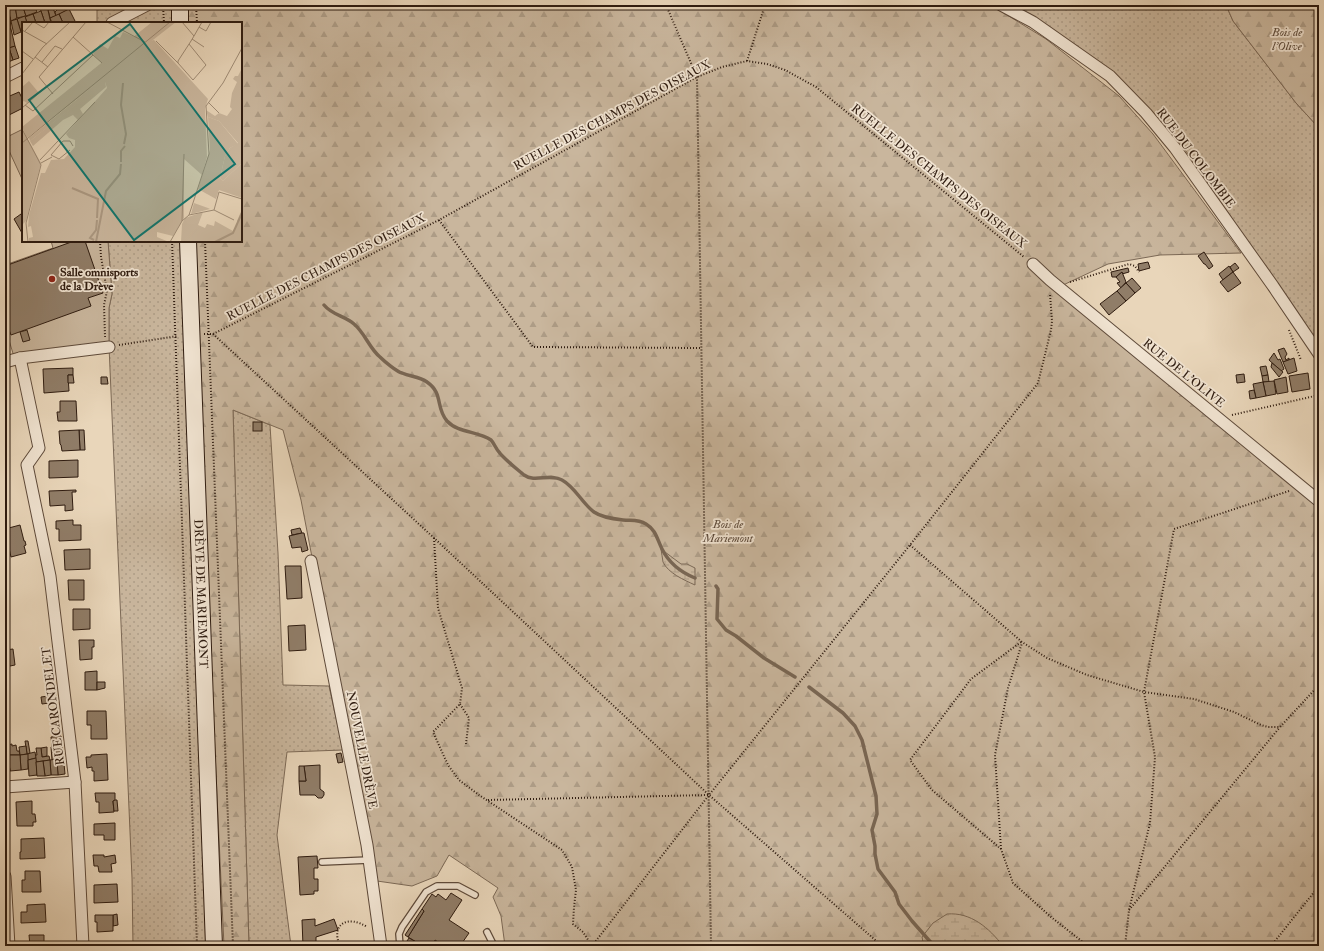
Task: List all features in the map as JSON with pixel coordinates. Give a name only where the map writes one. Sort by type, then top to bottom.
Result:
[{"type":"street","points":[[114,22],[147,5]]},
{"type":"street","points":[[180,5],[180,22]]},
{"type":"street","name":"RUE DU COLOMBIE","points":[[1001,5],[1033,22],[1110,76],[1146,113],[1175,148],[1278,292],[1319,354]]},
{"type":"street","points":[[5,77],[22,68]]},
{"type":"street","name":"DRÈVE DE MARIEMONT","points":[[188,242],[214,946]]},
{"type":"street","name":"RUE DE L'OLIVE","points":[[1033,264],[1053,283],[1319,501]]},
{"type":"street","points":[[5,362],[20,358],[107,347]]},
{"type":"street","name":"RUE CARONDELET","points":[[20,358],[39,448],[28,465],[50,576],[75,782],[83,946]]},
{"type":"street","name":"NOUVELLE DRÈVE","points":[[311,561],[369,860],[381,941]]},
{"type":"street","points":[[5,787],[75,782]]},
{"type":"street","points":[[5,876],[9,946]]},
{"type":"lane","points":[[322,862],[369,860]]},
{"type":"lane","points":[[400,946],[399,934],[402,927],[426,892],[437,886],[458,886],[474,895]]},
{"type":"lane","points":[[487,932],[494,946]]},
{"type":"path","points":[[163,5],[164,22]]},
{"type":"path","points":[[196,5],[197,22]]},
{"type":"path","points":[[666,5],[697,77],[711,946]]},
{"type":"path","points":[[747,60],[765,5]]},
{"type":"path","name":"RUELLE DES CHAMPS DES OISEAUX","points":[[107,347],[192,334],[213,334],[439,220],[697,77],[722,67],[747,60],[767,64],[785,70],[816,87],[1033,264]]},
{"type":"path","points":[[439,220],[533,347],[701,348]]},
{"type":"path","points":[[100,242],[107,292],[104,305],[107,347]]},
{"type":"path","points":[[172,242],[197,946]]},
{"type":"path","points":[[206,242],[233,946]]},
{"type":"path","points":[[434,538],[438,608],[462,688],[460,704],[433,732],[448,766],[459,780],[486,800],[562,850],[572,866],[576,890],[573,924],[583,932],[592,946],[709,795],[1038,383],[1051,330],[1052,321],[1050,308],[1053,283],[1129,264],[1135,266],[1139,272]]},
{"type":"path","points":[[213,334],[709,795],[882,946]]},
{"type":"path","points":[[1220,419],[1319,395]]},
{"type":"path","points":[[1125,946],[1129,910],[1150,823],[1155,758],[1144,692],[1174,529],[1301,487]]},
{"type":"path","points":[[910,545],[1022,642],[1047,658],[1087,676],[1144,692],[1194,699],[1234,712],[1261,725],[1268,727],[1280,727]]},
{"type":"path","points":[[1002,848],[932,790],[910,760],[971,679],[1022,642]]},
{"type":"path","points":[[1022,642],[1008,688],[996,755],[1002,848],[1014,883],[1051,918],[1087,946]]},
{"type":"path","points":[[1129,910],[1280,727],[1319,685]]},
{"type":"path","points":[[460,704],[469,718],[466,744]]},
{"type":"path","points":[[486,800],[709,795]]},
{"type":"path","points":[[1271,946],[1319,886]]},
{"type":"path","points":[[340,946],[338,939],[339,930],[341,925],[348,921],[354,921],[363,925],[381,941]]},
{"type":"green space","points":[[97,5],[180,5],[180,22],[97,22]]},
{"type":"green space","name":"Bois de Mariemont","points":[[187,5],[991,5],[1046,39],[1119,96],[1153,134],[1241,253],[1160,255],[1108,264],[1061,286],[1319,496],[1319,946],[505,946],[501,916],[493,897],[498,888],[449,855],[437,876],[412,886],[377,881],[301,500],[283,430],[233,410],[249,946],[224,946],[207,579],[196,242],[242,242],[242,22],[188,22]]},
{"type":"green space","points":[[1016,5],[1226,5],[1233,21],[1296,103],[1319,128],[1319,332],[1311,335],[1266,273],[1231,217],[1177,138],[1125,86],[1081,51]]},
{"type":"green space","name":"Bois de l'Olive","points":[[1226,5],[1319,5],[1319,128],[1296,103],[1233,21]]},
{"type":"green space","points":[[22,130],[22,179],[5,142],[5,138]]},
{"type":"green space","points":[[51,242],[108,242],[112,294],[109,308],[109,347],[15,360],[5,327],[5,265],[53,248]]},
{"type":"green space","points":[[108,242],[188,242],[214,946],[133,946],[132,878],[109,346],[109,308],[112,294]]},
{"type":"green space","points":[[233,410],[270,425],[278,553],[283,685],[329,686],[343,750],[287,752],[277,835],[291,946],[249,946]]},
{"type":"green space","points":[[661,549],[681,564],[687,564],[695,568],[695,585],[677,576],[665,566]]},
{"type":"green space","points":[[947,914],[956,914],[972,918],[979,922],[992,933],[1003,946],[924,946],[922,937],[933,923]]},
{"type":"building","points":[[11,5],[15,5],[17,18],[11,21],[8,9],[11,8]]},
{"type":"building","points":[[15,5],[18,5],[19,8],[21,5],[24,5],[26,16],[17,18]]},
{"type":"building","points":[[34,5],[37,12],[26,16],[24,10],[28,8],[28,6]]},
{"type":"building","points":[[47,5],[52,5],[56,16],[50,18]]},
{"type":"building","points":[[56,5],[67,5],[68,10],[56,16]]},
{"type":"building","points":[[47,6],[51,22],[45,22],[40,8]]},
{"type":"building","points":[[69,9],[76,22],[63,22],[59,14]]},
{"type":"building","points":[[41,11],[45,22],[36,22],[33,14]]},
{"type":"building","points":[[33,14],[36,22],[27,22],[25,17]]},
{"type":"building","points":[[59,14],[63,22],[52,22],[50,18]]},
{"type":"building","points":[[25,16],[27,22],[22,22],[22,32],[21,32],[17,19]]},
{"type":"building","points":[[10,17],[11,29],[5,30],[5,18]]},
{"type":"building","points":[[17,19],[21,32],[14,35],[11,21]]},
{"type":"building","points":[[11,29],[15,46],[9,48],[5,30]]},
{"type":"building","points":[[15,46],[19,58],[13,60],[9,48]]},
{"type":"building","points":[[9,48],[13,60],[6,63],[5,49]]},
{"type":"building","points":[[19,92],[22,98],[22,108],[5,117],[5,98]]},
{"type":"building","points":[[21,214],[22,233],[14,219]]},
{"type":"building","name":"Salle omnisports de la Drève","points":[[71,242],[85,242],[103,293],[88,298],[91,306],[11,335],[5,319],[5,266]]},
{"type":"building","points":[[1204,252],[1213,266],[1209,269],[1198,256]]},
{"type":"building","points":[[1148,262],[1150,268],[1139,271],[1138,264]]},
{"type":"building","points":[[1235,263],[1239,268],[1233,272],[1230,267]]},
{"type":"building","points":[[1229,266],[1233,272],[1223,280],[1219,274]]},
{"type":"building","points":[[1128,268],[1129,272],[1122,274],[1122,272],[1116,277],[1112,277],[1111,272]]},
{"type":"building","points":[[1122,272],[1126,282],[1121,288],[1117,283],[1120,282],[1116,277]]},
{"type":"building","points":[[1233,272],[1241,283],[1228,292],[1220,282]]},
{"type":"building","points":[[1132,278],[1141,288],[1135,293],[1126,283]]},
{"type":"building","points":[[1126,283],[1135,293],[1126,301],[1117,291]]},
{"type":"building","points":[[1117,291],[1126,301],[1109,315],[1100,304]]},
{"type":"building","points":[[27,330],[30,340],[23,342],[20,332]]},
{"type":"building","points":[[1284,348],[1287,354],[1285,357],[1286,360],[1289,358],[1289,360],[1283,362],[1278,350]]},
{"type":"building","points":[[1274,353],[1278,360],[1280,359],[1284,369],[1281,371],[1269,360]]},
{"type":"building","points":[[1294,358],[1297,371],[1288,374],[1283,362]]},
{"type":"building","points":[[1272,363],[1283,372],[1279,377],[1271,367]]},
{"type":"building","points":[[1266,366],[1268,375],[1262,376],[1260,367]]},
{"type":"building","points":[[73,368],[73,375],[68,375],[69,391],[44,393],[43,369]]},
{"type":"building","points":[[1308,373],[1310,389],[1292,392],[1289,376]]},
{"type":"building","points":[[1244,374],[1245,382],[1237,383],[1236,375]]},
{"type":"building","points":[[68,375],[73,375],[74,383],[68,383]]},
{"type":"building","points":[[1268,375],[1269,382],[1263,382],[1262,376]]},
{"type":"building","points":[[101,377],[107,377],[108,384],[101,384]]},
{"type":"building","points":[[1286,377],[1288,392],[1277,394],[1274,380]]},
{"type":"building","points":[[1274,381],[1276,394],[1266,396],[1263,382]]},
{"type":"building","points":[[1263,382],[1266,396],[1256,398],[1253,384]]},
{"type":"building","points":[[1254,390],[1256,398],[1250,399],[1249,391]]},
{"type":"building","points":[[60,401],[76,401],[77,421],[58,421],[57,412],[60,412]]},
{"type":"building","points":[[253,422],[262,422],[262,431],[253,431]]},
{"type":"building","points":[[79,430],[84,430],[85,450],[80,450]]},
{"type":"building","points":[[79,430],[80,450],[62,451],[59,431]]},
{"type":"building","points":[[78,460],[78,477],[49,478],[49,461]]},
{"type":"building","points":[[76,490],[76,492],[72,492],[73,510],[65,511],[65,505],[50,506],[49,491]]},
{"type":"building","points":[[73,520],[73,525],[81,525],[81,540],[59,541],[59,529],[56,529],[56,521]]},
{"type":"building","points":[[20,525],[26,545],[24,546],[26,553],[11,557],[7,539],[5,540],[5,529]]},
{"type":"building","points":[[300,528],[302,533],[292,535],[291,530]]},
{"type":"building","points":[[304,533],[308,550],[302,552],[301,547],[292,548],[289,536]]},
{"type":"building","points":[[90,549],[90,569],[65,570],[64,550]]},
{"type":"building","points":[[285,566],[301,566],[302,598],[287,599]]},
{"type":"building","points":[[68,580],[84,580],[84,600],[69,600]]},
{"type":"building","points":[[73,609],[90,609],[90,629],[73,630]]},
{"type":"building","points":[[305,625],[306,650],[289,651],[288,626]]},
{"type":"building","points":[[79,640],[94,640],[94,647],[92,647],[92,659],[80,660]]},
{"type":"building","points":[[13,649],[15,665],[5,667],[5,650]]},
{"type":"building","points":[[97,671],[97,690],[85,690],[85,672]]},
{"type":"building","points":[[97,682],[105,682],[105,688],[97,690]]},
{"type":"building","points":[[56,695],[56,702],[42,704],[41,697]]},
{"type":"building","points":[[87,711],[106,711],[107,739],[91,739],[91,725],[87,725]]},
{"type":"building","points":[[61,736],[63,753],[56,754],[55,747],[52,747],[51,737]]},
{"type":"building","points":[[25,741],[28,741],[30,753],[27,754]]},
{"type":"building","points":[[12,744],[12,746],[16,745],[17,751],[19,751],[20,755],[8,755],[7,745]]},
{"type":"building","points":[[26,746],[27,754],[20,755],[19,747]]},
{"type":"building","points":[[47,747],[47,756],[42,757],[41,748]]},
{"type":"building","points":[[51,747],[55,747],[56,759],[52,760]]},
{"type":"building","points":[[36,748],[41,748],[42,757],[49,756],[50,760],[36,762]]},
{"type":"building","points":[[35,752],[36,758],[28,760],[27,754]]},
{"type":"building","points":[[63,753],[65,774],[58,775],[56,754]]},
{"type":"building","points":[[341,753],[343,762],[338,763],[336,754]]},
{"type":"building","points":[[28,754],[28,769],[21,770],[20,755]]},
{"type":"building","points":[[107,754],[108,780],[94,781],[94,771],[92,771],[92,767],[87,768],[86,757],[91,757],[91,755]]},
{"type":"building","points":[[8,755],[20,755],[21,770],[10,771]]},
{"type":"building","points":[[5,757],[8,757],[10,771],[5,771]]},
{"type":"building","points":[[36,758],[37,775],[29,776],[28,760]]},
{"type":"building","points":[[57,759],[58,775],[51,775],[50,760]]},
{"type":"building","points":[[50,760],[51,775],[45,776],[43,761]]},
{"type":"building","points":[[43,761],[45,776],[37,776],[36,762]]},
{"type":"building","points":[[320,765],[320,789],[324,792],[322,798],[318,798],[315,795],[300,795],[299,781],[306,781],[304,766]]},
{"type":"building","points":[[299,766],[304,766],[306,781],[299,781]]},
{"type":"building","points":[[95,793],[115,793],[115,801],[113,801],[114,812],[99,813],[99,802],[96,802]]},
{"type":"building","points":[[117,800],[118,811],[114,811],[113,801]]},
{"type":"building","points":[[32,801],[32,814],[35,814],[36,822],[33,822],[33,826],[17,826],[16,802]]},
{"type":"building","points":[[115,823],[115,840],[104,840],[104,835],[94,835],[94,824]]},
{"type":"building","points":[[44,838],[45,858],[20,859],[21,839]]},
{"type":"building","points":[[93,855],[104,855],[104,857],[115,855],[116,863],[111,864],[112,872],[99,872],[98,866],[94,866]]},
{"type":"building","points":[[317,856],[318,868],[314,868],[314,879],[318,879],[318,891],[314,891],[314,894],[300,895],[298,857]]},
{"type":"building","points":[[25,871],[40,871],[41,892],[22,892],[22,880],[25,880]]},
{"type":"building","points":[[117,884],[118,902],[94,903],[94,885]]},
{"type":"building","points":[[451,893],[462,900],[449,920],[469,933],[460,946],[444,946],[435,940],[432,946],[416,946],[418,943],[408,937],[424,911],[422,909],[432,894],[436,897],[438,894],[446,900]]},
{"type":"building","points":[[45,904],[46,922],[21,923],[21,912],[27,912],[27,905]]},
{"type":"building","points":[[422,909],[424,911],[408,937],[405,935]]},
{"type":"building","points":[[117,914],[118,925],[113,926],[113,915]]},
{"type":"building","points":[[95,915],[113,915],[113,931],[97,932]]},
{"type":"building","points":[[315,919],[315,926],[334,919],[338,930],[316,937],[316,946],[303,946],[302,920]]},
{"type":"building","points":[[29,935],[44,935],[44,946],[30,946]]},
{"type":"building","points":[[409,938],[418,943],[416,946],[407,941]]},
{"type":"waterway","points":[[324,305],[331,311],[354,324],[376,353],[391,366],[400,372],[427,382],[436,391],[443,416],[452,425],[491,440],[504,458],[524,475],[533,478],[553,477],[567,483],[597,514],[623,520],[643,522],[654,532],[662,549],[672,563],[684,573],[695,578]]},
{"type":"waterway","points":[[716,586],[718,589],[717,619],[726,630],[764,658],[795,677]]},
{"type":"waterway","points":[[809,687],[843,713],[855,726],[862,740],[876,796],[877,814],[872,830],[878,869],[895,892],[899,904],[934,946]]},
{"type":"place","name":"Salle omnisports de la Drève","points":[[52,279]]}]
